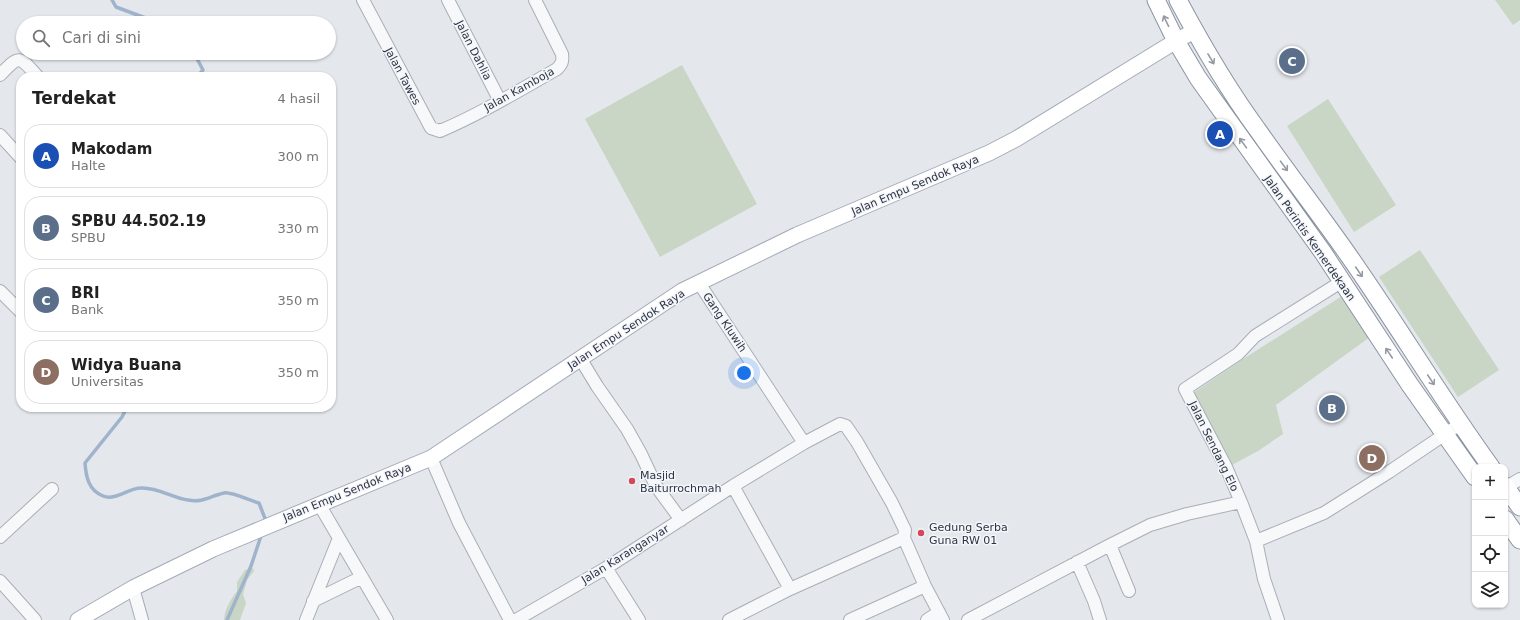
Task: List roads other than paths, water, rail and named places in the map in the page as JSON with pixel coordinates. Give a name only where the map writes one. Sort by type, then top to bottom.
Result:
[{"type":"highway","name":"Jalan Perintis Kemerdekaan","points":[[1156,0],[1176,41],[1198,78],[1324,254],[1410,385],[1472,473]]},
{"type":"highway","name":"Jalan Perintis Kemerdekaan","points":[[1178,0],[1194,31],[1222,77],[1256,128],[1349,256],[1460,424],[1489,464]]},
{"type":"highway","points":[[1509,485],[1520,507]]},
{"type":"highway","points":[[1508,523],[1520,540]]},
{"type":"main road","points":[[1176,41],[1194,31]]},
{"type":"main road","name":"Jalan Empu Sendok Raya","points":[[78,620],[132,588],[213,548],[431,458],[682,291],[797,235],[989,153],[1016,139],[1176,41]]},
{"type":"street","name":"Jalan Tawes","points":[[363,0],[431,128],[440,131],[456,124]]},
{"type":"street","name":"Jalan Dahlia","points":[[448,0],[500,101]]},
{"type":"street","name":"Jalan Kamboja","points":[[456,124],[557,69],[561,65],[563,61],[562,54],[535,0]]},
{"type":"street","points":[[0,75],[14,61],[22,61],[33,72]]},
{"type":"street","points":[[0,135],[16,153]]},
{"type":"street","name":"Jalan Sendang Elo","points":[[1278,620],[1264,579],[1256,541],[1241,502],[1226,467],[1185,389],[1238,354],[1254,336],[1341,282]]},
{"type":"street","name":"Gang Kluwih","points":[[699,283],[804,443]]},
{"type":"street","points":[[0,291],[16,307]]},
{"type":"street","points":[[580,358],[624,425],[641,454],[656,486],[681,520]]},
{"type":"street","points":[[804,443],[840,424],[846,426],[857,442],[892,503],[905,530],[904,538],[925,586],[941,616],[927,620]]},
{"type":"street","points":[[1256,541],[1324,513],[1389,472],[1460,424]]},
{"type":"street","name":"Jalan Karanganyar","points":[[516,620],[606,568],[733,486],[804,443]]},
{"type":"street","points":[[431,458],[459,523],[510,620]]},
{"type":"street","points":[[733,486],[790,589]]},
{"type":"street","points":[[0,537],[52,489]]},
{"type":"street","name":"Jalan Sendang Elo","points":[[968,620],[1150,525],[1187,514],[1241,502]]},
{"type":"street","points":[[319,504],[387,620]]},
{"type":"street","points":[[306,620],[339,538]]},
{"type":"street","points":[[729,620],[790,589],[904,538]]},
{"type":"street","points":[[1110,545],[1129,592]]},
{"type":"street","points":[[1077,562],[1094,601],[1100,620]]},
{"type":"street","points":[[606,568],[639,620]]},
{"type":"street","points":[[313,601],[362,577]]},
{"type":"street","points":[[0,582],[35,620]]},
{"type":"street","points":[[850,620],[925,586]]},
{"type":"street","points":[[132,588],[142,620]]},
{"type":"waterway","points":[[112,0],[116,7],[140,16]]},
{"type":"waterway","points":[[198,60],[203,70],[201,72]]},
{"type":"waterway","points":[[124,412],[85,463],[87,478],[94,490],[103,496],[113,497],[131,490],[147,488],[193,501],[202,500],[224,493],[231,493],[259,503],[266,521],[265,523]]},
{"type":"waterway","points":[[227,620],[251,566],[262,533]]},
{"type":"place","name":"BRI","points":[[1292,61]]},
{"type":"place","name":"Makodam","points":[[1220,134]]},
{"type":"place","name":"SPBU 44.502.19","points":[[1332,408]]},
{"type":"place","name":"Widya Buana","points":[[1372,458]]},
{"type":"place","name":"Masjid Baiturrochmah","points":[[632,481]]},
{"type":"place","name":"Gedung Serba Guna RW 01","points":[[921,533]]}]
